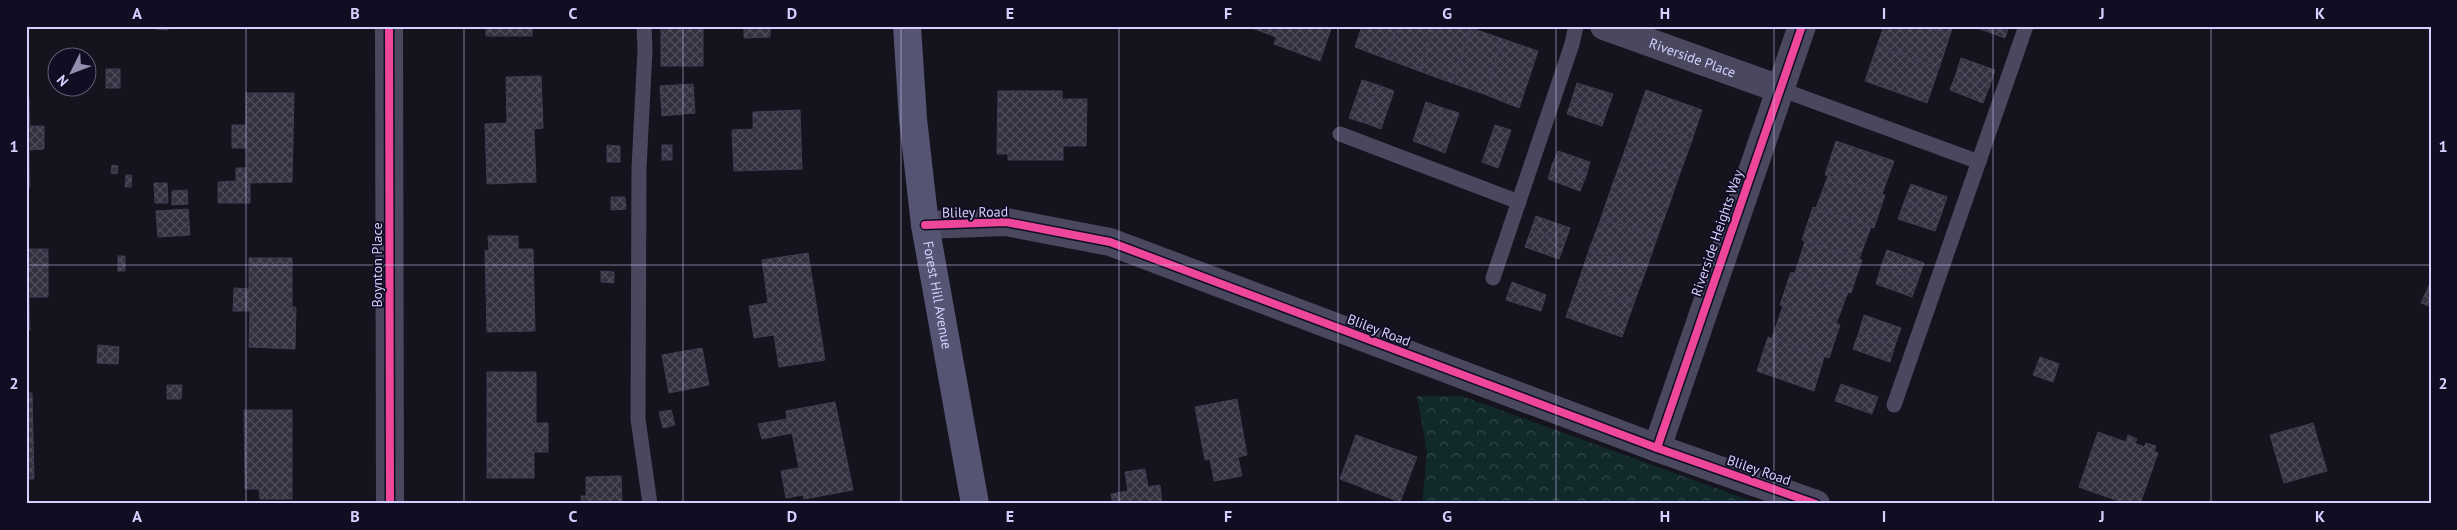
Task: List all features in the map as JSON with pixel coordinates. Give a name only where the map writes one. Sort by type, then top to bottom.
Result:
[{"type":"main road","name":"Forest Hill Avenue","points":[[907,26],[913,119],[925,225],[975,504]]},
{"type":"street","name":"Boynton Place","points":[[389,26],[390,504]]},
{"type":"street","name":"Riverside Place","points":[[1604,26],[1780,89]]},
{"type":"street","name":"Riverside Heights Way","points":[[1657,448],[1802,26]]},
{"type":"street","name":"Bliley Road","points":[[925,225],[1006,222],[1110,242],[1657,448],[1816,504]]},
{"type":"lane","points":[[644,26],[645,50],[639,168],[638,419],[650,504]]},
{"type":"lane","points":[[1493,278],[1572,44],[1576,26]]},
{"type":"lane","points":[[1894,405],[2026,26]]},
{"type":"lane","points":[[1780,89],[1979,162]]},
{"type":"lane","points":[[1340,134],[1519,202]]},
{"type":"green space","points":[[1417,396],[1462,396],[1760,504],[1422,504],[1427,452]]},
{"type":"building","points":[[155,26],[169,26],[168,30],[155,29]]},
{"type":"building","points":[[245,26],[291,26],[291,28],[245,28]]},
{"type":"building","points":[[486,26],[532,26],[532,36],[486,36]]},
{"type":"building","points":[[661,26],[703,26],[703,66],[661,66]]},
{"type":"building","points":[[744,26],[770,26],[770,37],[744,38]]},
{"type":"building","points":[[1247,26],[1280,26],[1276,37]]},
{"type":"building","points":[[1280,26],[1332,26],[1320,61],[1274,44]]},
{"type":"building","points":[[1362,26],[1399,26],[1387,59],[1355,47]]},
{"type":"building","points":[[1399,26],[1435,26],[1419,71],[1387,59]]},
{"type":"building","points":[[1435,26],[1471,28],[1452,83],[1419,71]]},
{"type":"building","points":[[1884,26],[1924,26],[1950,35],[1939,68],[1877,46]]},
{"type":"building","points":[[1924,26],[1953,26],[1950,35]]},
{"type":"building","points":[[1972,26],[2009,26],[2005,38]]},
{"type":"building","points":[[1471,28],[1503,39],[1484,94],[1452,83]]},
{"type":"building","points":[[1503,39],[1538,51],[1519,108],[1484,94]]},
{"type":"building","points":[[1877,46],[1939,68],[1927,103],[1865,81]]},
{"type":"building","points":[[1961,58],[1995,70],[1990,85],[1956,74]]},
{"type":"building","points":[[106,69],[120,69],[120,88],[106,88]]},
{"type":"building","points":[[1956,74],[1990,85],[1983,103],[1950,90]]},
{"type":"building","points":[[541,76],[543,128],[534,129],[536,182],[487,184],[485,124],[507,123],[506,77]]},
{"type":"building","points":[[1362,80],[1378,85],[1365,123],[1349,118]]},
{"type":"building","points":[[1577,83],[1613,94],[1607,111],[1572,99]]},
{"type":"building","points":[[693,84],[695,113],[662,116],[660,86]]},
{"type":"building","points":[[1378,85],[1394,91],[1381,129],[1365,123]]},
{"type":"building","points":[[1646,90],[1702,110],[1692,140],[1635,121]]},
{"type":"building","points":[[998,91],[1062,91],[1062,99],[1087,99],[1086,146],[1063,146],[1063,160],[1008,160],[1008,154],[997,154]]},
{"type":"building","points":[[246,93],[294,93],[292,182],[250,183],[250,203],[218,203],[218,182],[236,181],[236,168],[247,168],[247,148],[232,148],[232,125],[246,125]]},
{"type":"building","points":[[26,97],[29,97],[30,126],[44,126],[44,149],[29,150],[30,187],[26,187]]},
{"type":"building","points":[[1572,99],[1607,111],[1602,126],[1567,114]]},
{"type":"building","points":[[1426,102],[1443,108],[1430,147],[1413,141]]},
{"type":"building","points":[[1443,108],[1459,113],[1445,153],[1430,147]]},
{"type":"building","points":[[800,110],[802,169],[734,171],[732,130],[753,129],[753,112]]},
{"type":"building","points":[[1635,121],[1692,140],[1680,173],[1624,153]]},
{"type":"building","points":[[1495,125],[1511,130],[1498,168],[1482,162]]},
{"type":"building","points":[[1836,141],[1894,161],[1882,194],[1825,175]]},
{"type":"building","points":[[607,145],[620,146],[620,162],[607,162]]},
{"type":"building","points":[[662,145],[672,145],[672,160],[662,160]]},
{"type":"building","points":[[1558,151],[1590,162],[1586,176],[1552,165]]},
{"type":"building","points":[[1624,153],[1680,173],[1669,205],[1612,186]]},
{"type":"building","points":[[112,165],[118,166],[117,174],[111,173]]},
{"type":"building","points":[[1552,165],[1586,176],[1580,191],[1548,179]]},
{"type":"building","points":[[126,175],[132,175],[131,187],[125,187]]},
{"type":"building","points":[[1828,176],[1885,195],[1874,228],[1816,208]]},
{"type":"building","points":[[154,183],[167,183],[168,203],[155,203]]},
{"type":"building","points":[[1911,184],[1947,197],[1941,215],[1904,202]]},
{"type":"building","points":[[1612,186],[1669,205],[1657,238],[1601,218]]},
{"type":"building","points":[[187,190],[188,204],[172,205],[172,191]]},
{"type":"building","points":[[611,197],[625,197],[626,209],[611,210]]},
{"type":"building","points":[[1904,202],[1941,215],[1935,231],[1898,219]]},
{"type":"building","points":[[1813,207],[1871,227],[1859,259],[1802,240]]},
{"type":"building","points":[[188,209],[190,235],[158,237],[156,211]]},
{"type":"building","points":[[1536,216],[1570,228],[1565,242],[1531,230]]},
{"type":"building","points":[[1601,218],[1657,238],[1646,270],[1589,250]]},
{"type":"building","points":[[1531,230],[1565,242],[1559,259],[1525,247]]},
{"type":"building","points":[[488,236],[518,236],[518,249],[533,249],[535,331],[487,332],[485,250],[489,251]]},
{"type":"building","points":[[1805,241],[1862,260],[1851,293],[1795,273]]},
{"type":"building","points":[[26,249],[48,249],[48,297],[29,297],[30,330],[26,330]]},
{"type":"building","points":[[1589,250],[1646,270],[1634,303],[1578,283]]},
{"type":"building","points":[[1887,250],[1924,263],[1918,280],[1881,267]]},
{"type":"building","points":[[808,253],[825,360],[779,367],[774,335],[754,338],[749,306],[768,303],[762,260]]},
{"type":"building","points":[[118,256],[125,256],[125,271],[118,271]]},
{"type":"building","points":[[249,258],[292,258],[292,307],[296,307],[295,349],[249,347],[250,311],[233,311],[234,288],[249,289]]},
{"type":"building","points":[[1881,267],[1918,280],[1912,297],[1876,284]]},
{"type":"building","points":[[601,271],[614,272],[614,283],[601,282]]},
{"type":"building","points":[[1791,272],[1848,292],[1836,324],[1780,305]]},
{"type":"building","points":[[2431,281],[2431,307],[2421,303]]},
{"type":"building","points":[[1512,282],[1546,295],[1541,311],[1506,300]]},
{"type":"building","points":[[1578,283],[1634,303],[1622,337],[1566,317]]},
{"type":"building","points":[[1783,306],[1840,325],[1829,358],[1772,338]]},
{"type":"building","points":[[1864,315],[1901,328],[1895,345],[1859,332]]},
{"type":"building","points":[[1859,332],[1895,345],[1890,362],[1853,349]]},
{"type":"building","points":[[1768,337],[1824,357],[1814,391],[1757,371]]},
{"type":"building","points":[[98,345],[119,347],[118,364],[97,363]]},
{"type":"building","points":[[702,348],[709,385],[669,393],[662,355]]},
{"type":"building","points":[[2040,357],[2059,364],[2053,382],[2033,375]]},
{"type":"building","points":[[487,372],[536,372],[536,423],[548,423],[548,452],[534,452],[534,478],[487,478]]},
{"type":"building","points":[[1841,384],[1878,397],[1872,414],[1835,401]]},
{"type":"building","points":[[167,385],[182,385],[181,399],[167,399]]},
{"type":"building","points":[[26,393],[32,393],[34,479],[26,479]]},
{"type":"building","points":[[1237,399],[1247,455],[1238,457],[1242,476],[1214,481],[1210,459],[1205,460],[1195,407]]},
{"type":"building","points":[[835,402],[853,490],[804,499],[803,495],[786,498],[781,471],[799,468],[792,433],[762,439],[758,424],[787,419],[786,411]]},
{"type":"building","points":[[244,410],[292,410],[292,499],[260,499],[259,489],[245,489]]},
{"type":"building","points":[[671,410],[675,425],[663,428],[659,412]]},
{"type":"building","points":[[2313,423],[2327,471],[2284,483],[2270,435]]},
{"type":"building","points":[[2098,432],[2126,442],[2128,435],[2137,439],[2135,443],[2144,447],[2146,443],[2156,446],[2154,452],[2158,453],[2140,504],[2127,504],[2079,487]]},
{"type":"building","points":[[1356,435],[1417,457],[1400,502],[1340,479]]},
{"type":"building","points":[[1145,469],[1148,487],[1160,485],[1162,504],[1113,504],[1111,494],[1128,491],[1125,472]]},
{"type":"building","points":[[621,476],[622,504],[582,504],[581,496],[586,496],[586,477]]},
{"type":"cycle path","points":[[389,26],[390,504]]},
{"type":"cycle path","points":[[1657,448],[1802,26]]},
{"type":"cycle path","points":[[925,225],[1006,222],[1110,242],[1657,448],[1816,504]]}]
